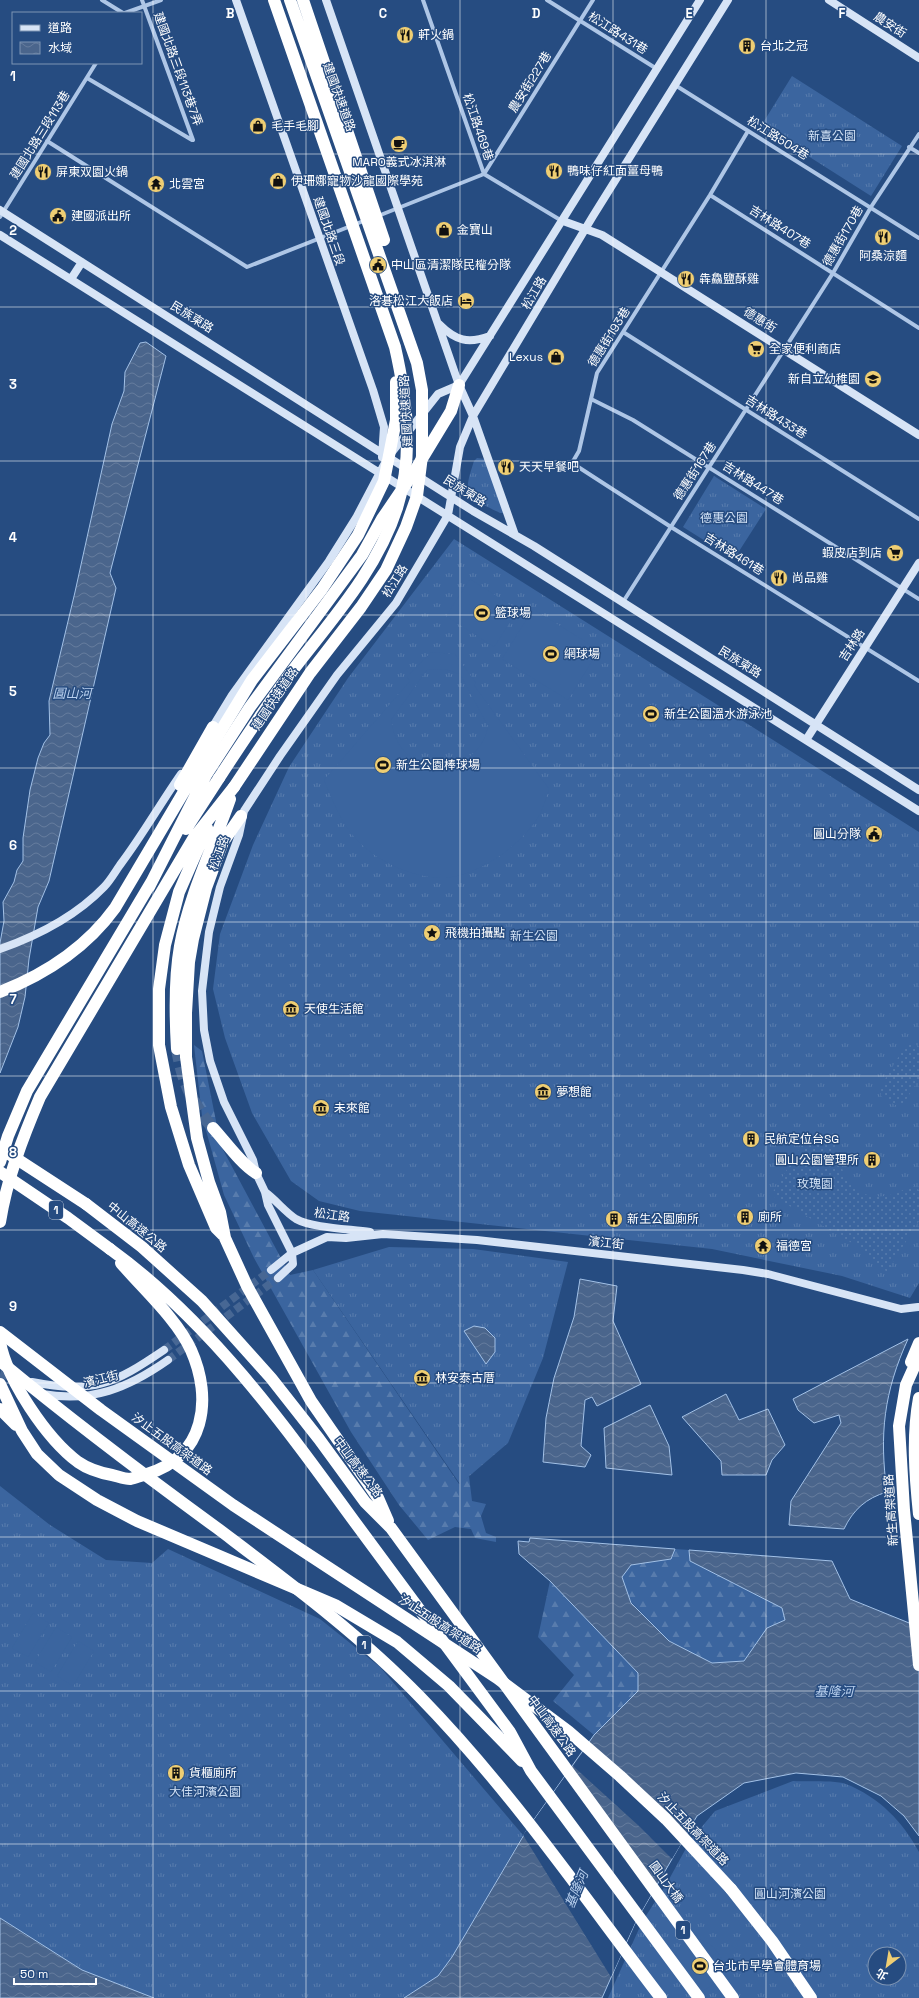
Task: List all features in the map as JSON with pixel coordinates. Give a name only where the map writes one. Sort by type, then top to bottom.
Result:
[{"type":"highway","name":"建國快速道路","points":[[149,887],[219,778],[289,675],[365,576],[377,556],[387,535],[397,507],[407,457],[407,419],[402,376],[395,347],[274,0]]},
{"type":"highway","name":"建國快速道路","points":[[234,787],[310,673],[362,607],[386,570],[406,527],[417,496],[422,456],[422,390],[417,363],[290,0]]},
{"type":"highway","points":[[303,0],[388,250],[393,291]]},
{"type":"highway","points":[[129,882],[252,680],[322,589],[358,535],[384,481],[396,420],[395,347]]},
{"type":"highway","points":[[0,1162],[8,1136],[27,1091],[149,887],[206,774],[250,707],[362,554],[452,411],[459,385]]},
{"type":"highway","points":[[0,992],[60,962],[88,940],[103,924],[115,908],[161,817],[213,727]]},
{"type":"highway","points":[[0,1222],[3,1200],[22,1140],[40,1097],[193,839],[234,787]]},
{"type":"highway","points":[[177,1049],[175,998],[180,946],[195,890],[205,862],[216,840],[234,787]]},
{"type":"highway","points":[[241,816],[223,842],[206,888],[193,939],[186,1013],[186,1057],[197,1138],[209,1182],[220,1212],[225,1238],[247,1286],[312,1401],[378,1498],[391,1528]]},
{"type":"highway","points":[[211,818],[179,892],[165,945],[159,988],[159,1045],[172,1107],[189,1165],[216,1228],[225,1238]]},
{"type":"highway","points":[[212,1128],[236,1152],[246,1167],[256,1173]]},
{"type":"highway","name":"中山高速公路","points":[[0,1148],[86,1204],[142,1247],[202,1301],[271,1378],[319,1439],[365,1502],[391,1528],[633,1861]]},
{"type":"highway","name":"1","points":[[0,1172],[68,1218],[140,1272],[184,1312],[240,1373],[293,1437],[510,1732],[531,1771],[699,1998]]},
{"type":"highway","points":[[0,1342],[3,1356],[40,1422],[57,1444],[79,1462],[101,1473],[129,1479],[162,1469],[186,1451],[197,1432],[203,1409],[202,1380],[191,1349],[169,1317],[110,1250]]},
{"type":"highway","name":"汐止五股高架道路","points":[[0,1332],[101,1410],[233,1505],[497,1678],[568,1731],[620,1776],[701,1856],[731,1889],[763,1930],[811,1998]]},
{"type":"highway","points":[[906,1385],[911,1360],[919,1343]]},
{"type":"highway","name":"新生高架道路","points":[[919,1356],[906,1385],[899,1426],[904,1510],[919,1665]]},
{"type":"highway","name":"1","points":[[0,1361],[133,1466],[283,1578],[351,1632],[420,1696],[489,1772],[558,1861],[660,1998]]},
{"type":"highway","points":[[0,1384],[22,1431],[37,1454],[59,1475],[97,1500],[137,1521],[335,1605],[397,1642],[449,1686],[531,1771]]},
{"type":"highway","points":[[919,1398],[916,1420],[915,1463],[919,1514]]},
{"type":"highway","points":[[0,1409],[22,1431]]},
{"type":"highway","name":"圓山大橋","points":[[633,1861],[733,1998]]},
{"type":"street","points":[[102,0],[122,12]]},
{"type":"street","name":"建國北路三段113巷7弄","points":[[87,78],[193,140],[142,0]]},
{"type":"street","points":[[127,12],[161,0]]},
{"type":"street","name":"建國北路三段","points":[[236,0],[373,390],[384,427],[386,454]]},
{"type":"street","points":[[326,0],[437,323],[459,385],[473,416],[515,535]]},
{"type":"street","name":"松江路469巷","points":[[423,0],[484,174],[563,221]]},
{"type":"street","name":"松江路431巷","points":[[547,0],[657,69]]},
{"type":"street","name":"農安街227巷","points":[[484,174],[540,86],[579,20],[593,0]]},
{"type":"street","name":"松江路","points":[[459,385],[700,0]]},
{"type":"street","name":"松江路","points":[[292,1253],[268,1205],[265,1192],[256,1173],[253,1160],[224,1102],[210,1061],[204,1030],[202,999],[204,962],[209,932],[220,887],[238,834],[241,816],[280,756],[337,675],[396,603],[448,514],[460,447],[473,416],[586,228],[728,0]]},
{"type":"street","name":"農安街","points":[[829,0],[919,58]]},
{"type":"street","name":"建國北路三段113巷","points":[[1,213],[95,64]]},
{"type":"street","name":"松江路504巷","points":[[675,85],[919,238]]},
{"type":"street","name":"德惠街193巷","points":[[572,463],[579,451],[597,373],[710,195],[748,131]]},
{"type":"street","name":"德惠街170巷","points":[[784,349],[833,273],[871,207],[909,147],[919,134]]},
{"type":"street","points":[[47,141],[247,267],[484,174]]},
{"type":"street","points":[[909,147],[919,153]]},
{"type":"street","name":"吉林路407巷","points":[[710,195],[919,328]]},
{"type":"street","name":"民族東路","points":[[1,213],[82,262],[451,496],[817,723],[919,790]]},
{"type":"street","name":"德惠街","points":[[563,221],[602,235],[919,435]]},
{"type":"street","points":[[0,235],[379,473],[402,489],[448,514],[919,811]]},
{"type":"street","points":[[71,279],[82,262]]},
{"type":"street","points":[[437,323],[449,334],[464,341],[480,340],[490,336]]},
{"type":"street","name":"吉林路433巷","points":[[623,332],[919,519]]},
{"type":"street","name":"德惠街167巷","points":[[623,602],[784,349]]},
{"type":"street","points":[[0,949],[22,941],[50,927],[78,909],[104,887],[129,853],[232,696],[329,561],[356,518],[379,473],[386,454],[438,394],[459,385]]},
{"type":"street","name":"吉林路447巷","points":[[591,399],[633,420],[919,600]]},
{"type":"street","name":"吉林路461巷","points":[[572,463],[671,527],[919,682]]},
{"type":"street","name":"吉林路","points":[[806,740],[919,563]]},
{"type":"street","name":"松江路","points":[[265,1192],[289,1213],[303,1222],[320,1226],[383,1234]]},
{"type":"street","name":"濱江街","points":[[271,1270],[292,1253],[327,1237],[346,1238],[383,1234],[477,1240],[750,1271],[826,1288],[900,1309],[918,1306]]},
{"type":"street","points":[[278,1278],[293,1264],[292,1253]]},
{"type":"street","name":"濱江街","points":[[32,1382],[67,1387],[90,1386],[104,1383],[132,1372],[164,1350]]},
{"type":"street","name":"濱江街","points":[[34,1392],[66,1397],[102,1394],[135,1382],[168,1360]]},
{"type":"green space","name":"新喜公園","points":[[792,76],[902,146],[871,196],[761,126]]},
{"type":"green space","points":[[477,458],[485,459],[504,513],[500,513],[481,504],[470,493],[468,488],[469,478],[474,461]]},
{"type":"green space","name":"德惠公園","points":[[714,476],[766,509],[734,559],[683,527]]},
{"type":"green space","name":"新生公園","points":[[454,539],[919,832],[919,1283],[910,1298],[842,1276],[712,1249],[360,1211],[319,1201],[291,1181],[252,1113],[225,1038],[213,989],[220,934],[253,845],[289,767],[348,678]]},
{"type":"green space","name":"籃球場","points":[[470,579],[518,610],[494,647],[446,616]]},
{"type":"green space","name":"網球場","points":[[533,609],[599,650],[568,700],[502,659]]},
{"type":"green space","name":"新生公園棒球場","points":[[431,652],[455,654],[476,683],[474,685],[549,789],[541,812],[534,824],[524,836],[512,847],[483,866],[454,877],[440,878],[412,873],[390,864],[370,851],[356,839],[346,826],[334,804],[324,780],[410,681],[407,677]],"holes":[[[444,669],[460,674],[488,726],[484,740],[476,751],[466,759],[454,764],[441,766],[428,764],[415,759],[404,751],[399,744],[391,720],[427,670]]]},
{"type":"green space","points":[[913,1043],[919,1047],[919,1079],[904,1103],[895,1105],[881,1096],[881,1086],[905,1046]]},
{"type":"green space","points":[[194,1045],[202,1051],[221,1146],[290,1275],[313,1270],[459,1484],[469,1476],[472,1501],[486,1504],[481,1516],[486,1533],[496,1537],[496,1542],[475,1538],[471,1529],[455,1527],[428,1540],[399,1505],[351,1432],[254,1258],[224,1195],[202,1116]]},
{"type":"green space","name":"玫瑰園","points":[[816,1132],[837,1143],[831,1153],[840,1158],[843,1171],[849,1182],[856,1189],[866,1194],[876,1196],[888,1196],[900,1192],[911,1185],[919,1190],[919,1221],[891,1265],[891,1273],[888,1273],[862,1249],[771,1195],[804,1142],[807,1144]]},
{"type":"green space","points":[[389,1247],[473,1249],[568,1262],[543,1358],[508,1443],[460,1484],[313,1270]]},
{"type":"green space","name":"大佳河濱公園","points":[[0,1486],[50,1525],[106,1560],[152,1563],[168,1549],[320,1619],[380,1667],[523,1835],[452,1957],[438,1976],[404,1998],[154,1998],[82,1970],[0,1918]]},
{"type":"green space","points":[[675,1549],[689,1550],[690,1561],[783,1608],[785,1620],[767,1628],[744,1661],[712,1663],[669,1641],[631,1602],[621,1577],[631,1565],[671,1559]]},
{"type":"green space","points":[[550,1581],[638,1673],[638,1691],[594,1735],[553,1701],[574,1675],[538,1637]]},
{"type":"green space","points":[[33,1613],[49,1623],[28,1657],[12,1648]]},
{"type":"green space","points":[[56,1627],[72,1637],[51,1672],[35,1662]]},
{"type":"green space","points":[[78,1641],[94,1651],[73,1686],[57,1676]]},
{"type":"green space","name":"圓山河濱公園","points":[[793,1781],[841,1783],[858,1789],[869,1796],[879,1803],[898,1821],[913,1841],[919,1852],[919,1998],[608,1998],[642,1922],[667,1883],[690,1841],[715,1811]]},
{"type":"green space","name":"台北市早學會體育場","points":[[698,1939],[714,1948],[721,1958],[725,1970],[725,1976],[702,1992],[675,1956],[684,1944]]},
{"type":"water","name":"圓山河","points":[[146,342],[166,356],[110,573],[116,588],[49,881],[38,907],[29,959],[25,997],[18,1027],[0,1073],[0,943],[4,921],[3,902],[14,882],[17,870],[23,861],[23,838],[30,790],[38,758],[44,743],[50,735],[49,701],[112,424],[124,391],[125,372],[140,343]]},
{"type":"water","points":[[580,1279],[617,1286],[613,1321],[641,1384],[597,1406],[592,1397],[585,1400],[581,1446],[591,1455],[585,1467],[543,1462],[546,1418],[554,1378],[574,1317]]},
{"type":"water","points":[[474,1326],[485,1328],[495,1338],[495,1352],[486,1364],[464,1331]]},
{"type":"water","points":[[908,1339],[893,1377],[886,1414],[884,1451],[887,1492],[867,1501],[861,1506],[852,1516],[844,1529],[789,1525],[791,1501],[841,1423],[839,1415],[814,1423],[798,1410],[793,1399]]},
{"type":"water","points":[[726,1394],[739,1420],[768,1409],[785,1445],[772,1460],[766,1475],[722,1475],[721,1461],[682,1417]]},
{"type":"water","points":[[650,1405],[669,1446],[672,1475],[606,1468],[604,1428]]},
{"type":"water","name":"基隆河","points":[[530,1538],[675,1549],[671,1559],[631,1565],[622,1577],[631,1603],[669,1641],[712,1663],[744,1661],[767,1628],[785,1620],[782,1608],[690,1561],[689,1550],[832,1561],[850,1599],[919,1627],[919,1836],[904,1816],[881,1796],[843,1777],[796,1773],[744,1783],[697,1816],[636,1921],[602,1998],[404,1998],[438,1976],[452,1957],[528,1828],[594,1735],[638,1691],[638,1673],[550,1581],[519,1554],[518,1541],[529,1542]]},
{"type":"water","points":[[0,1918],[82,1970],[154,1998],[0,1998]]},
{"type":"pier","points":[[585,1749],[684,1839],[672,1859],[639,1826],[573,1766]]},
{"type":"pier","points":[[571,1768],[656,1886],[636,1921],[624,1947],[531,1824]]},
{"type":"pier","points":[[528,1828],[623,1951],[611,1977],[523,1835]]},
{"type":"tunnel","points":[[177,1049],[182,1071],[189,1091],[199,1110],[213,1128]]},
{"type":"tunnel","points":[[164,1350],[271,1270]]},
{"type":"tunnel","points":[[168,1360],[278,1278]]},
{"type":"tunnel","points":[[0,1374],[16,1378]]},
{"type":"place","name":"軒火鍋","points":[[405,35]]},
{"type":"place","name":"台北之冠","points":[[747,46]]},
{"type":"place","name":"毛手毛腳","points":[[258,126]]},
{"type":"place","name":"MARO義式冰淇淋","points":[[399,144]]},
{"type":"place","name":"鴨味仔紅面薑母鴨","points":[[554,171]]},
{"type":"place","name":"屏東双園火鍋","points":[[43,172]]},
{"type":"place","name":"伊珊娜寵物沙龍國際學苑","points":[[278,181]]},
{"type":"place","name":"北雲宮","points":[[156,184]]},
{"type":"place","name":"建國派出所","points":[[58,216]]},
{"type":"place","name":"金寶山","points":[[444,230]]},
{"type":"place","name":"阿桑涼麵","points":[[883,237]]},
{"type":"place","name":"中山區清潔隊民權分隊","points":[[378,265]]},
{"type":"place","name":"犇鱻鹽酥雞","points":[[686,279]]},
{"type":"place","name":"洛碁松江大飯店","points":[[466,301]]},
{"type":"place","name":"全家便利商店","points":[[756,349]]},
{"type":"place","name":"Lexus","points":[[556,357]]},
{"type":"place","name":"新自立幼稚園","points":[[873,379]]},
{"type":"place","name":"天天早餐吧","points":[[506,467]]},
{"type":"place","name":"蝦皮店到店","points":[[895,553]]},
{"type":"place","name":"尚品雞","points":[[779,578]]},
{"type":"place","name":"籃球場","points":[[482,613]]},
{"type":"place","name":"網球場","points":[[551,654]]},
{"type":"place","name":"新生公園溫水游泳池","points":[[651,714]]},
{"type":"place","name":"新生公園棒球場","points":[[383,765]]},
{"type":"place","name":"圓山分隊","points":[[874,834]]},
{"type":"place","name":"飛機拍攝點","points":[[432,933]]},
{"type":"place","name":"天使生活館","points":[[291,1009]]},
{"type":"place","name":"夢想館","points":[[543,1092]]},
{"type":"place","name":"未來館","points":[[321,1108]]},
{"type":"place","name":"民航定位台SG","points":[[751,1139]]},
{"type":"place","name":"圓山公園管理所","points":[[872,1160]]},
{"type":"place","name":"廁所","points":[[745,1217]]},
{"type":"place","name":"新生公園廁所","points":[[614,1219]]},
{"type":"place","name":"福德宮","points":[[763,1246]]},
{"type":"place","name":"林安泰古厝","points":[[422,1378]]},
{"type":"place","name":"貨櫃廁所","points":[[176,1773]]},
{"type":"place","name":"台北市早學會體育場","points":[[700,1966]]}]
